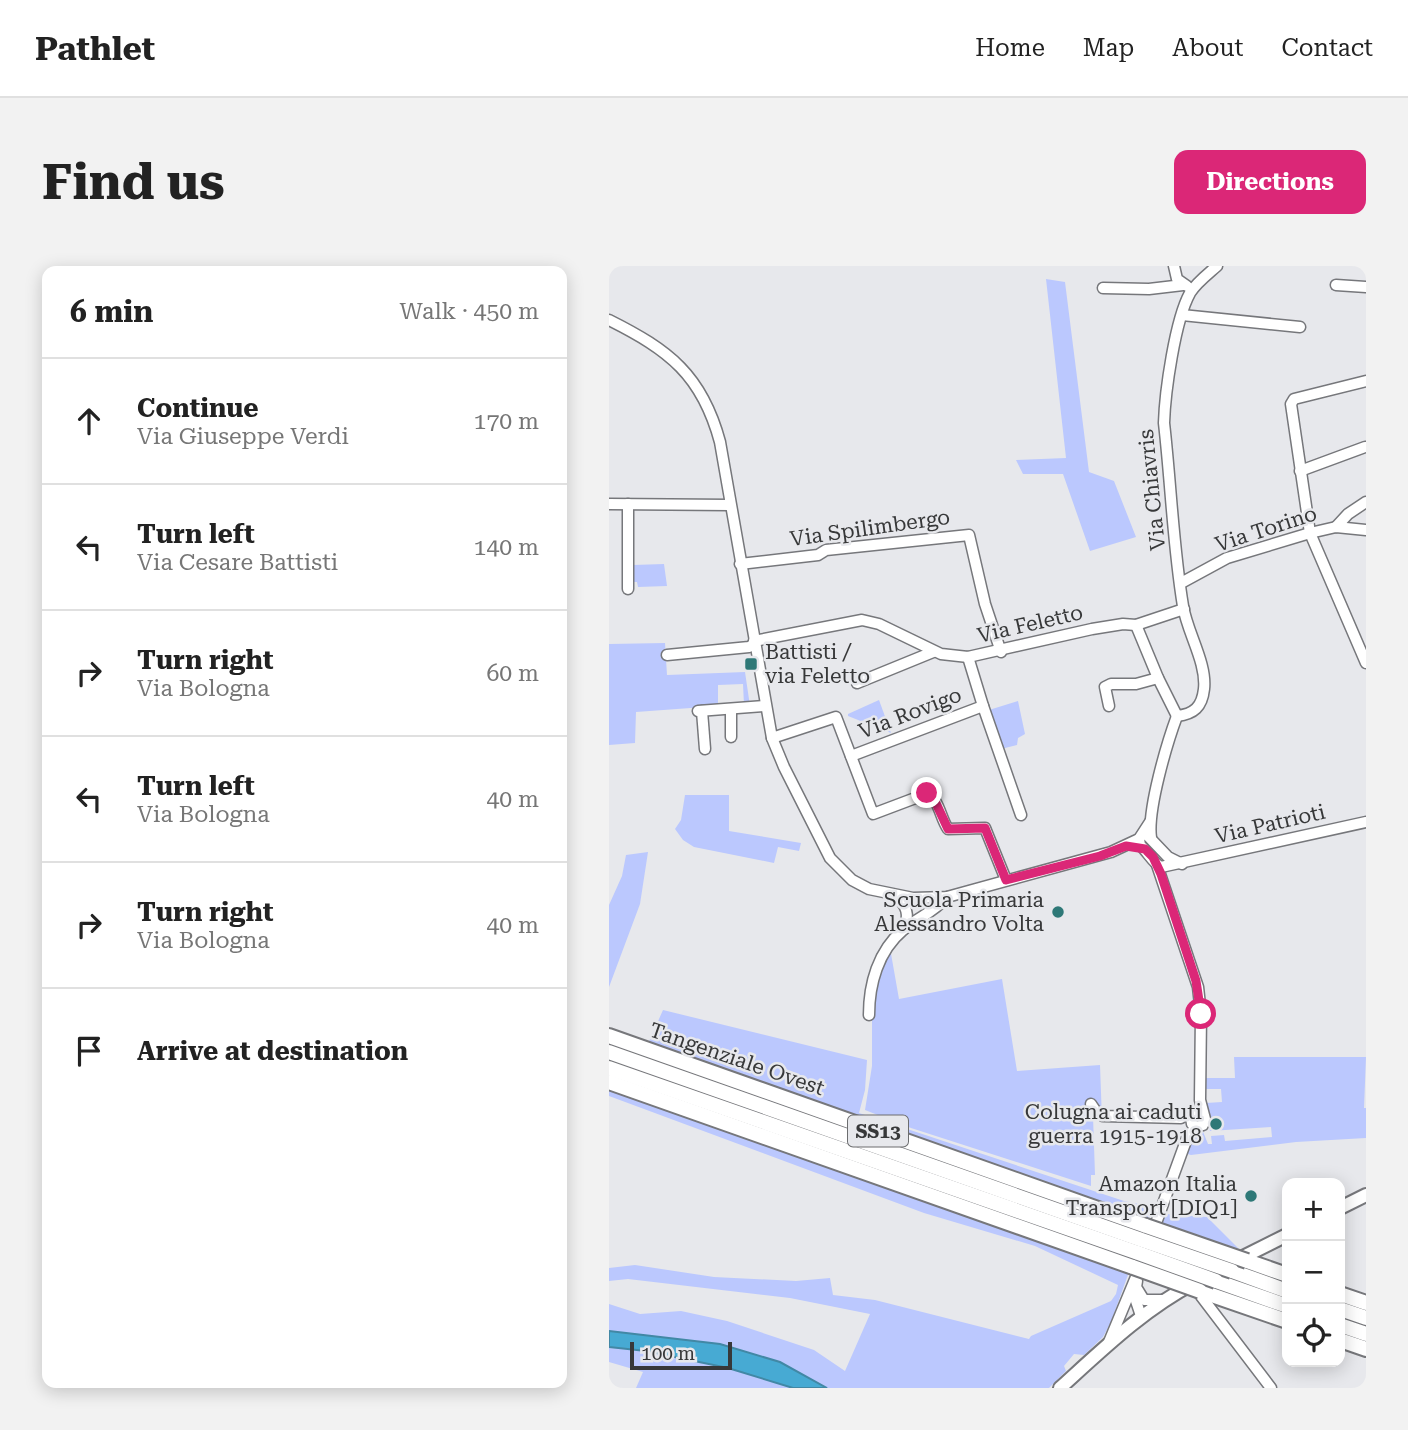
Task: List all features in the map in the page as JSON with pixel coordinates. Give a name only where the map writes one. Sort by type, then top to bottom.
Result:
[{"type":"highway","name":"Tangenziale Ovest","points":[[609,1036],[1139,1252],[1201,1294],[1282,1319]]},
{"type":"highway","points":[[609,1052],[1282,1304]]},
{"type":"highway","points":[[609,1068],[1139,1252],[1232,1271],[1282,1288]]},
{"type":"highway","name":"Tangenziale Ovest","points":[[609,1082],[1139,1252],[1247,1261],[1282,1273]]},
{"type":"highway","points":[[1345,1296],[1366,1303]]},
{"type":"highway","points":[[1345,1311],[1366,1318]]},
{"type":"highway","points":[[1345,1327],[1366,1334]]},
{"type":"highway","points":[[1345,1342],[1366,1349]]},
{"type":"main road","points":[[1345,1206],[1366,1195]]},
{"type":"main road","points":[[1067,1386],[1107,1345],[1163,1300],[1282,1238]]},
{"type":"street","points":[[1174,266],[1177,279],[1189,286]]},
{"type":"street","name":"Via Chiavris","points":[[1144,840],[1168,740],[1183,715],[1195,712],[1200,705],[1205,681],[1184,609],[1164,423],[1169,373],[1189,286],[1217,266]]},
{"type":"street","points":[[1336,285],[1366,286]]},
{"type":"street","points":[[1103,288],[1189,286]]},
{"type":"street","points":[[1182,315],[1300,327]]},
{"type":"street","points":[[609,320],[660,349],[686,372],[696,384],[713,416],[720,442],[772,738],[830,858],[852,880],[894,895],[913,898],[947,897],[1100,856],[1144,840],[1154,844],[1163,866],[1198,987],[1201,1014],[1200,1100],[1139,1252],[1133,1290],[1107,1345]]},
{"type":"street","points":[[1366,380],[1294,399],[1291,404],[1310,533],[1366,663]]},
{"type":"street","points":[[1300,471],[1365,447]]},
{"type":"street","points":[[1336,527],[1348,514],[1366,502]]},
{"type":"street","points":[[609,504],[730,505]]},
{"type":"street","points":[[628,504],[628,589]]},
{"type":"street","name":"Via Torino","points":[[1181,583],[1227,558],[1310,533],[1336,527],[1366,530]]},
{"type":"street","name":"Via Spilimbergo","points":[[740,564],[818,555],[826,550],[968,535],[1000,652]]},
{"type":"street","name":"Via Feletto","points":[[667,655],[749,647],[754,643],[862,621],[879,624],[933,652],[968,657],[1000,652],[1092,629],[1123,624],[1136,625],[1184,609]]},
{"type":"street","points":[[1136,625],[1158,678],[1183,715]]},
{"type":"street","points":[[857,683],[933,652]]},
{"type":"street","name":"Via Rovigo","points":[[968,657],[1021,815]]},
{"type":"street","points":[[1109,706],[1105,687],[1111,684],[1136,684],[1158,678]]},
{"type":"street","points":[[705,749],[700,711],[765,706]]},
{"type":"street","name":"Via Rovigo","points":[[851,756],[983,706]]},
{"type":"street","points":[[731,710],[731,737]]},
{"type":"street","points":[[772,738],[836,716],[873,814],[926,793],[930,794],[948,829],[985,828],[1006,880]]},
{"type":"street","name":"Via Patrioti","points":[[1163,866],[1366,822]]},
{"type":"street","points":[[894,895],[905,906],[907,921],[904,929]]},
{"type":"street","points":[[869,1015],[870,987],[874,973],[890,945],[904,929],[936,909],[947,897]]},
{"type":"street","points":[[1091,1104],[1103,1116],[1193,1120]]},
{"type":"street","points":[[1133,1290],[1144,1300],[1163,1300]]},
{"type":"street","points":[[1133,1290],[1141,1316]]},
{"type":"street","points":[[1201,1294],[1271,1388]]},
{"type":"shaded area","points":[[1046,279],[1065,282],[1089,472],[1114,481],[1136,537],[1090,551],[1063,474],[1023,474],[1016,460],[1066,458]]},
{"type":"shaded area","points":[[664,564],[667,586],[638,587],[637,582],[633,582],[633,565]]},
{"type":"shaded area","points":[[665,643],[667,675],[745,672],[750,706],[744,705],[743,684],[718,685],[718,706],[636,712],[635,743],[609,745],[609,644]]},
{"type":"shaded area","points":[[879,700],[891,733],[848,716]]},
{"type":"shaded area","points":[[1018,701],[1025,734],[1018,738],[1017,745],[1001,749],[989,710]]},
{"type":"shaded area","points":[[685,795],[729,795],[729,831],[801,843],[799,851],[778,847],[774,863],[694,847],[683,840],[675,829],[681,820]]},
{"type":"shaded area","points":[[648,852],[640,904],[609,987],[609,905],[622,876],[626,855]]},
{"type":"shaded area","points":[[890,948],[899,999],[1002,979],[1017,1071],[1100,1065],[1102,1120],[1093,1116],[1095,1175],[1091,1175],[1091,1186],[911,1128],[865,1110],[872,1066],[872,1013],[877,974]]},
{"type":"shaded area","points":[[663,1010],[867,1060],[865,1090],[859,1113],[1124,1201],[1154,1207],[1148,1222],[647,1046]]},
{"type":"shaded area","points":[[1234,1057],[1366,1057],[1366,1138],[1296,1142],[1191,1155],[1184,1153],[1196,1131],[1202,1129],[1208,1144],[1212,1144],[1211,1136],[1224,1135],[1225,1141],[1272,1137],[1271,1127],[1210,1131],[1206,1103],[1222,1102],[1221,1089],[1205,1089],[1204,1078],[1235,1078]]},
{"type":"shaded area","points":[[609,1089],[1129,1272],[1111,1322],[1103,1337],[1084,1355],[1074,1354],[1064,1366],[1066,1371],[1049,1388],[827,1388],[780,1362],[609,1331],[609,1304],[640,1314],[681,1311],[727,1321],[814,1350],[845,1371],[870,1314],[790,1298],[628,1279],[609,1281],[609,1268],[635,1265],[714,1277],[796,1281],[830,1278],[833,1295],[875,1300],[1029,1339],[1111,1301],[1118,1285],[1035,1246],[924,1213],[609,1096]]},
{"type":"shaded area","points":[[1165,1214],[1207,1217],[1241,1251],[1237,1253],[1161,1226]]},
{"type":"shaded area","points":[[609,1331],[720,1344],[780,1362],[827,1388],[793,1388],[728,1368],[646,1351],[609,1347]]},
{"type":"shaded area","points":[[609,1347],[703,1360],[749,1372],[793,1388],[636,1388],[643,1372],[609,1362]]},
{"type":"place","name":"Battisti / via Feletto","points":[[751,664]]},
{"type":"place","name":"Scuola Primaria Alessandro Volta","points":[[1058,912]]},
{"type":"place","name":"Colugna ai caduti guerra 1915-1918","points":[[1216,1124]]},
{"type":"place","name":"Amazon Italia Transport [DIQ1]","points":[[1251,1196]]},
{"type":"route","points":[[927,793],[934,799],[948,829],[985,828],[1006,880],[1100,856],[1126,846],[1143,847],[1147,850],[1161,874],[1196,981],[1201,1014]]}]
